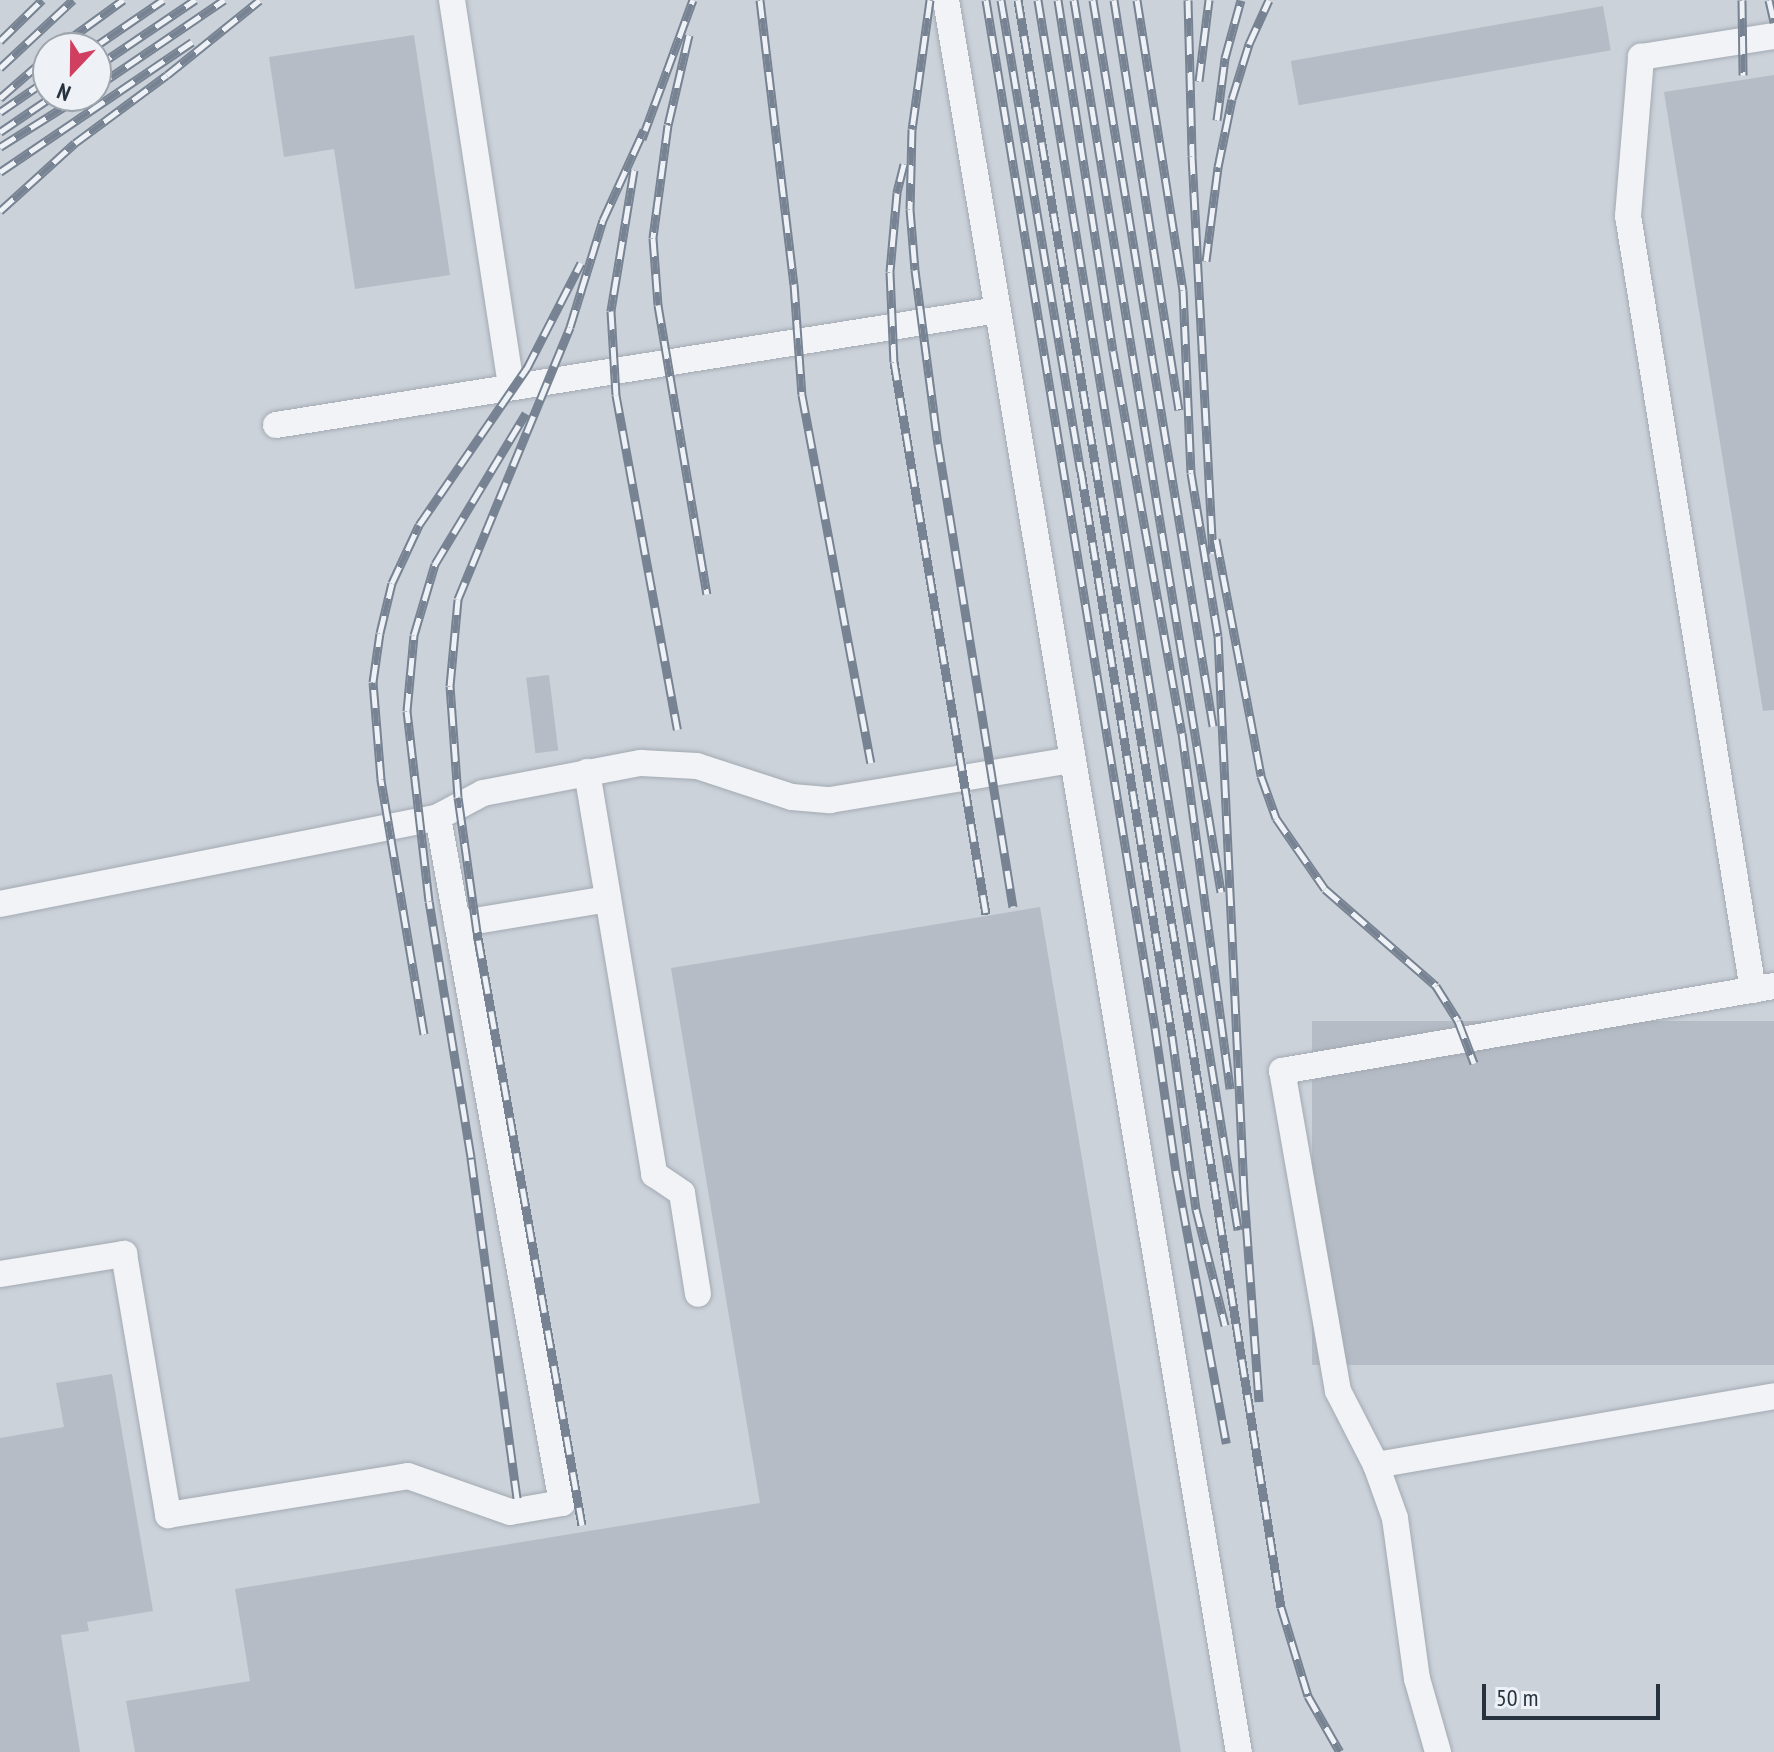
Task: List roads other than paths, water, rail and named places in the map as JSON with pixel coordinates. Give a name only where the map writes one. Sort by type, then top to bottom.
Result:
[{"type":"lane","points":[[452,0],[511,387]]},
{"type":"lane","points":[[946,0],[1239,1752]]},
{"type":"lane","points":[[1438,1752],[1417,1679],[1395,1518],[1376,1465],[1338,1391],[1282,1071],[1764,988],[1628,216],[1641,57],[1774,36]]},
{"type":"lane","points":[[276,425],[998,310]]},
{"type":"lane","points":[[0,904],[438,817],[483,793],[641,763],[697,766],[792,797],[830,800],[1072,760]]},
{"type":"lane","points":[[587,772],[654,1174],[682,1193],[698,1294]]},
{"type":"lane","points":[[0,1274],[124,1254],[168,1515],[408,1476],[510,1512],[562,1503],[438,817]]},
{"type":"lane","points":[[457,924],[608,899]]},
{"type":"lane","points":[[1376,1465],[1774,1396]]},
{"type":"railway","points":[[0,41],[42,0]]},
{"type":"railway","points":[[0,68],[73,0]]},
{"type":"railway","points":[[79,32],[123,0]]},
{"type":"railway","points":[[112,35],[163,0]]},
{"type":"railway","points":[[112,56],[195,0]]},
{"type":"railway","points":[[112,76],[224,0]]},
{"type":"railway","points":[[0,211],[75,143],[167,75],[260,0]]},
{"type":"railway","points":[[642,139],[693,0]]},
{"type":"railway","points":[[760,0],[794,284],[802,395],[871,763]]},
{"type":"railway","points":[[930,0],[912,129],[910,209],[915,270],[938,444],[1013,907]]},
{"type":"railway","points":[[986,0],[1176,1172],[1226,1443]]},
{"type":"railway","points":[[1001,0],[1081,471],[1172,1036],[1196,1209],[1225,1325]]},
{"type":"railway","points":[[1018,0],[1191,1039],[1281,1607],[1308,1696],[1340,1752]]},
{"type":"railway","points":[[1038,0],[1238,1230]]},
{"type":"railway","points":[[1058,0],[1113,351],[1182,733],[1230,1089]]},
{"type":"railway","points":[[1074,0],[1221,892]]},
{"type":"railway","points":[[1093,0],[1213,726]]},
{"type":"railway","points":[[1114,0],[1179,410]]},
{"type":"railway","points":[[1137,0],[1183,290],[1191,473],[1218,636],[1244,1192],[1259,1401]]},
{"type":"railway","points":[[1188,0],[1192,156],[1213,553]]},
{"type":"railway","points":[[1199,81],[1209,0]]},
{"type":"railway","points":[[1217,120],[1225,58],[1241,0]]},
{"type":"railway","points":[[1206,261],[1218,167],[1232,99],[1249,44],[1269,0]]},
{"type":"railway","points":[[1742,0],[1743,75]]},
{"type":"railway","points":[[1769,0],[1774,22]]},
{"type":"railway","points":[[689,35],[668,125],[653,238],[658,305],[707,594]]},
{"type":"railway","points":[[0,172],[192,42]]},
{"type":"railway","points":[[0,98],[32,70]]},
{"type":"railway","points":[[0,112],[32,90]]},
{"type":"railway","points":[[0,132],[32,110]]},
{"type":"railway","points":[[0,147],[56,112]]},
{"type":"railway","points":[[582,1525],[477,932],[458,797],[450,686],[458,599],[570,327],[603,220],[644,130]]},
{"type":"railway","points":[[904,164],[897,193],[890,272],[894,362],[986,914]]},
{"type":"railway","points":[[634,170],[611,311],[616,395],[677,729]]},
{"type":"railway","points":[[424,1034],[381,779],[373,682],[380,633],[392,583],[419,525],[527,368],[581,263]]},
{"type":"railway","points":[[517,1498],[471,1157],[429,901],[407,711],[414,635],[435,564],[526,413]]},
{"type":"railway","points":[[1216,539],[1261,776],[1276,818],[1325,889],[1436,986],[1458,1021],[1474,1063]]}]
